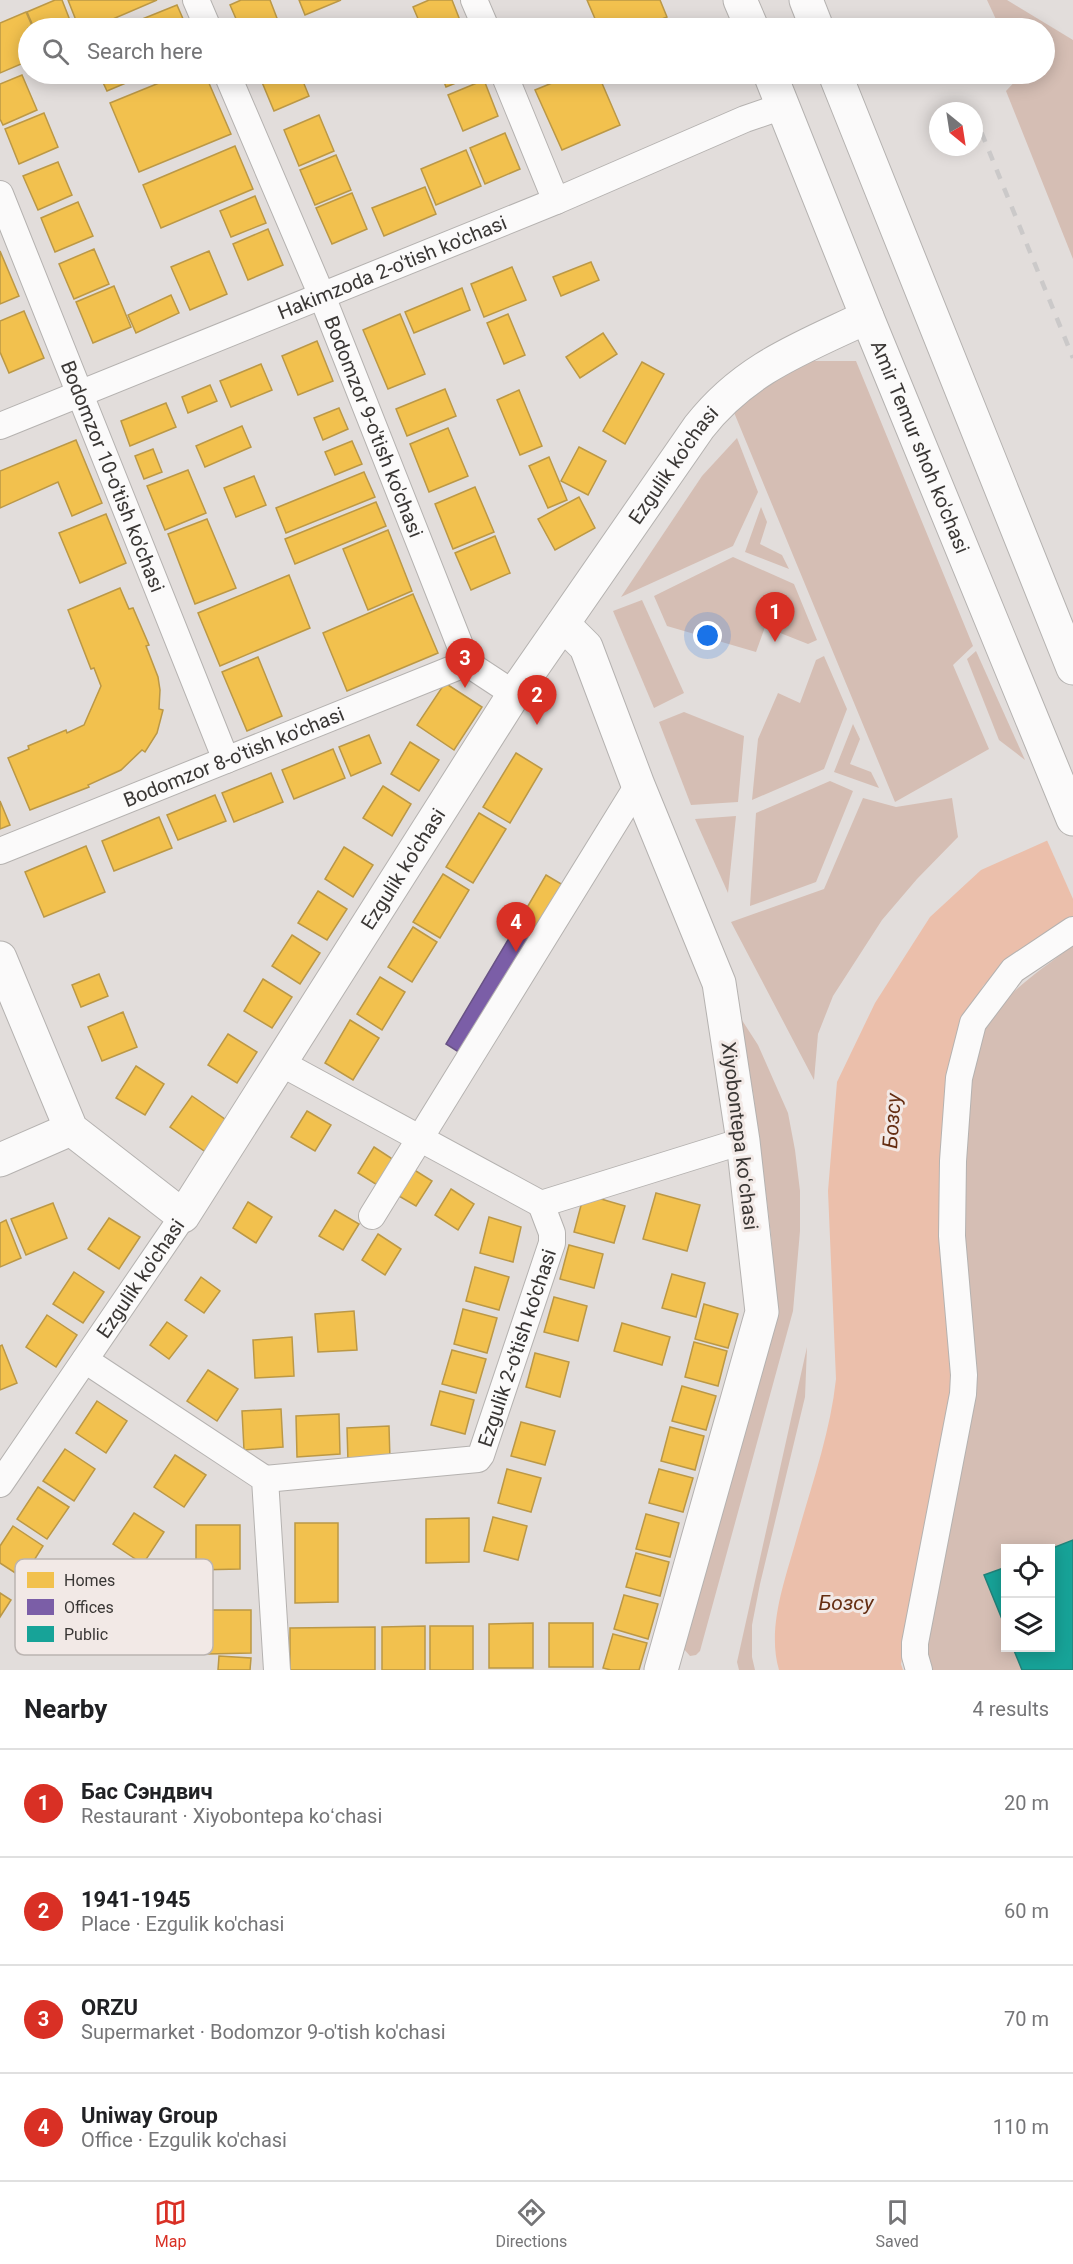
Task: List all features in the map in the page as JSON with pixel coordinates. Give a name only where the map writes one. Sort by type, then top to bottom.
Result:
[{"type":"street","points":[[196,0],[204,18]]},
{"type":"street","points":[[474,0],[482,18]]},
{"type":"street","points":[[740,0],[748,18]]},
{"type":"street","points":[[806,0],[813,18]]},
{"type":"street","name":"Bodomzor 9-o'tish ko'chasi","points":[[231,84],[322,296],[467,663]]},
{"type":"street","points":[[508,84],[556,201]]},
{"type":"street","name":"Amir Temur shoh ko'chasi","points":[[774,84],[1073,819]]},
{"type":"street","points":[[839,84],[1073,668]]},
{"type":"street","name":"Hakimzoda 2-o'tish ko'chasi","points":[[0,426],[556,201],[746,119],[783,106]]},
{"type":"street","name":"Bodomzor 10-o'tish ko'chasi","points":[[0,194],[225,760]]},
{"type":"street","name":"Ezgulik ko'chasi","points":[[0,1484],[183,1216],[514,694],[714,408],[775,360],[867,317]]},
{"type":"street","name":"Xiyobontepa koʻchasi","points":[[563,624],[586,647],[638,785],[719,983],[743,1141],[762,1312],[662,1670]]},
{"type":"street","points":[[467,663],[514,694]]},
{"type":"street","name":"Bodomzor 8-o'tish ko'chasi","points":[[0,851],[467,663]]},
{"type":"street","points":[[372,1216],[638,785]]},
{"type":"street","points":[[919,1670],[915,1656],[915,1643],[963,1394],[963,1364],[952,1236],[953,1161],[959,1078],[973,1023],[1013,970],[1073,930]]},
{"type":"street","points":[[0,958],[71,1129],[183,1216]]},
{"type":"street","points":[[279,1062],[542,1204],[743,1141]]},
{"type":"street","points":[[0,1160],[71,1129]]},
{"type":"street","name":"Ezgulik 2-o'tish ko'chasi","points":[[265,1479],[478,1459],[552,1243],[552,1233],[542,1204]]},
{"type":"street","points":[[85,1360],[265,1479],[277,1670]]},
{"type":"shaded area","points":[[987,0],[1007,0],[1037,18],[995,18]]},
{"type":"shaded area","points":[[1055,29],[1073,40],[1073,259],[1006,91],[1013,84],[1055,84]]},
{"type":"shaded area","points":[[801,361],[856,361],[973,646],[953,665],[989,749],[895,802],[733,410]]},
{"type":"shaded area","points":[[737,438],[758,492],[733,546],[621,597],[702,476]]},
{"type":"shaded area","points":[[761,507],[767,522],[760,544],[782,555],[789,569],[745,552]]},
{"type":"shaded area","points":[[733,557],[794,584],[817,640],[808,644],[765,627],[756,652],[667,626],[654,596]]},
{"type":"shaded area","points":[[642,600],[684,693],[654,708],[613,611]]},
{"type":"shaded area","points":[[976,651],[1025,760],[999,740],[967,659]]},
{"type":"shaded area","points":[[824,656],[847,709],[824,769],[752,800],[758,739],[778,693],[800,703],[816,660]]},
{"type":"shaded area","points":[[684,712],[744,736],[738,802],[691,805],[659,722]]},
{"type":"shaded area","points":[[853,724],[860,739],[850,764],[871,772],[879,788],[834,772]]},
{"type":"shaded area","points":[[830,781],[853,791],[816,882],[750,906],[756,813]]},
{"type":"shaded area","points":[[863,798],[896,807],[952,798],[958,837],[917,879],[882,920],[833,996],[818,1034],[814,1080],[731,922],[824,889]]},
{"type":"shaded area","points":[[736,816],[728,893],[695,819]]},
{"type":"shaded area","points":[[1073,945],[1073,1670],[926,1670],[920,1641],[971,1079],[981,1038],[987,1025],[1005,1001],[1037,972]]},
{"type":"shaded area","points":[[738,1014],[758,1045],[788,1113],[800,1191],[800,1231],[793,1311],[700,1651],[690,1656],[683,1648],[775,1322],[772,1244],[763,1168],[753,1092]]},
{"type":"shaded area","points":[[807,1347],[805,1397],[752,1625],[752,1657],[755,1670],[739,1670],[737,1662]]},
{"type":"water","name":"Бозсу","points":[[1073,829],[1073,919],[1025,946],[983,986],[965,1021],[954,1379],[901,1664],[903,1670],[779,1670],[775,1638],[778,1606],[824,1441],[836,1379],[828,1191],[837,1082],[875,1003],[930,917],[981,870]]},
{"type":"pier","points":[[1073,826],[1073,899],[1046,838]]},
{"type":"building: Homes","points":[[55,0],[62,0],[69,18],[30,18],[27,12]]},
{"type":"building: Homes","points":[[68,0],[157,0],[115,18],[75,18]]},
{"type":"building: Homes","points":[[241,0],[270,0],[277,18],[236,18],[230,5]]},
{"type":"building: Homes","points":[[299,0],[341,0],[305,15]]},
{"type":"building: Homes","points":[[429,0],[452,0],[459,18],[418,18],[413,7]]},
{"type":"building: Homes","points":[[587,0],[660,0],[667,17],[664,18],[595,18]]},
{"type":"building: Homes","points":[[177,5],[183,18],[145,18]]},
{"type":"building: Homes","points":[[26,12],[29,18],[18,18],[18,65],[0,73],[0,23]]},
{"type":"building: Homes","points":[[18,77],[18,84],[26,84],[37,110],[3,125],[0,119],[0,84]]},
{"type":"building: Homes","points":[[104,84],[123,84],[107,91]]},
{"type":"building: Homes","points":[[157,84],[209,84],[231,134],[139,172],[110,103]]},
{"type":"building: Homes","points":[[263,84],[304,84],[309,96],[274,111]]},
{"type":"building: Homes","points":[[474,84],[486,84],[498,116],[463,131],[448,95]]},
{"type":"building: Homes","points":[[550,84],[602,84],[620,125],[562,150],[535,90]]},
{"type":"building: Homes","points":[[44,113],[58,147],[19,164],[5,129]]},
{"type":"building: Homes","points":[[319,115],[334,151],[299,166],[284,130]]},
{"type":"building: Homes","points":[[505,133],[520,169],[485,184],[470,148]]},
{"type":"building: Homes","points":[[235,146],[253,189],[161,228],[143,185]]},
{"type":"building: Homes","points":[[466,150],[481,186],[436,205],[421,169]]},
{"type":"building: Homes","points":[[336,155],[351,190],[315,205],[300,170]]},
{"type":"building: Homes","points":[[58,162],[72,195],[38,210],[23,176]]},
{"type":"building: Homes","points":[[425,187],[436,214],[384,236],[372,208]]},
{"type":"building: Homes","points":[[352,193],[367,229],[332,244],[316,208]]},
{"type":"building: Homes","points":[[255,196],[266,223],[231,237],[220,211]]},
{"type":"building: Homes","points":[[78,202],[93,236],[55,252],[41,218]]},
{"type":"building: Homes","points":[[268,229],[283,265],[248,280],[233,244]]},
{"type":"building: Homes","points":[[94,249],[109,284],[74,299],[59,264]]},
{"type":"building: Homes","points":[[0,251],[19,296],[0,304]]},
{"type":"building: Homes","points":[[209,251],[227,294],[190,310],[171,267]]},
{"type":"building: Homes","points":[[591,262],[599,280],[561,296],[553,277]]},
{"type":"building: Homes","points":[[512,267],[526,300],[484,317],[471,284]]},
{"type":"building: Homes","points":[[114,286],[131,327],[93,343],[76,302]]},
{"type":"building: Homes","points":[[462,288],[470,310],[414,333],[405,312]]},
{"type":"building: Homes","points":[[171,295],[179,313],[136,333],[128,315]]},
{"type":"building: Homes","points":[[24,311],[44,358],[9,373],[0,352],[0,321]]},
{"type":"building: Homes","points":[[400,314],[425,374],[388,389],[363,330]]},
{"type":"building: Homes","points":[[508,314],[525,355],[504,364],[487,323]]},
{"type":"building: Homes","points":[[603,333],[617,354],[580,378],[566,357]]},
{"type":"building: Homes","points":[[317,341],[333,381],[298,395],[282,356]]},
{"type":"building: Homes","points":[[642,362],[664,374],[625,444],[603,431]]},
{"type":"building: Homes","points":[[261,364],[272,390],[231,407],[220,381]]},
{"type":"building: Homes","points":[[210,385],[217,401],[188,413],[182,397]]},
{"type":"building: Homes","points":[[445,389],[456,416],[407,436],[396,409]]},
{"type":"building: Homes","points":[[519,390],[542,446],[520,455],[497,400]]},
{"type":"building: Homes","points":[[166,403],[176,427],[130,446],[121,421]]},
{"type":"building: Homes","points":[[339,408],[348,429],[323,440],[314,418]]},
{"type":"building: Homes","points":[[242,426],[251,447],[205,467],[196,446]]},
{"type":"building: Homes","points":[[448,428],[468,476],[429,492],[410,444]]},
{"type":"building: Homes","points":[[76,440],[102,503],[72,516],[58,482],[0,508],[0,471]]},
{"type":"building: Homes","points":[[352,441],[362,464],[335,475],[325,452]]},
{"type":"building: Homes","points":[[579,447],[606,461],[588,495],[561,481]]},
{"type":"building: Homes","points":[[153,449],[162,472],[144,479],[135,456]]},
{"type":"building: Homes","points":[[549,457],[567,500],[548,508],[529,466]]},
{"type":"building: Homes","points":[[188,470],[206,513],[165,530],[147,486]]},
{"type":"building: Homes","points":[[364,472],[375,497],[286,533],[276,508]]},
{"type":"building: Homes","points":[[254,476],[266,505],[236,517],[224,488]]},
{"type":"building: Homes","points":[[475,487],[494,532],[453,549],[435,504]]},
{"type":"building: Homes","points":[[579,497],[595,528],[555,550],[538,519]]},
{"type":"building: Homes","points":[[376,502],[386,526],[295,564],[285,539]]},
{"type":"building: Homes","points":[[106,514],[126,563],[80,583],[59,533]]},
{"type":"building: Homes","points":[[207,519],[236,588],[195,604],[168,534]]},
{"type":"building: Homes","points":[[388,530],[412,591],[368,610],[343,549]]},
{"type":"building: Homes","points":[[495,536],[510,573],[471,590],[455,553]]},
{"type":"building: Homes","points":[[289,575],[310,628],[220,666],[198,613]]},
{"type":"building: Homes","points":[[120,588],[129,609],[133,608],[149,645],[146,646],[158,677],[159,709],[163,710],[157,733],[145,752],[142,750],[121,770],[88,785],[89,787],[30,810],[8,758],[29,749],[28,746],[84,725],[101,686],[94,668],[91,669],[68,610]]},
{"type":"building: Homes","points":[[413,594],[438,653],[347,691],[323,633]]},
{"type":"building: Homes","points":[[258,657],[282,716],[247,731],[222,672]]},
{"type":"building: Homes","points":[[445,683],[482,707],[454,750],[417,725]]},
{"type":"building: Homes","points":[[369,735],[381,763],[351,776],[339,747]]},
{"type":"building: Homes","points":[[410,742],[439,760],[419,791],[391,774]]},
{"type":"building: Homes","points":[[333,749],[345,778],[294,799],[282,770]]},
{"type":"building: Homes","points":[[516,753],[542,769],[510,823],[483,807]]},
{"type":"building: Homes","points":[[271,773],[283,802],[234,822],[222,793]]},
{"type":"building: Homes","points":[[383,786],[411,804],[392,836],[363,818]]},
{"type":"building: Homes","points":[[215,795],[226,821],[178,840],[167,815]]},
{"type":"building: Homes","points":[[0,801],[10,825],[0,829]]},
{"type":"building: Homes","points":[[479,813],[506,829],[473,883],[446,867]]},
{"type":"building: Homes","points":[[159,817],[172,848],[114,871],[102,841]]},
{"type":"building: Homes","points":[[86,846],[105,892],[44,917],[25,872]]},
{"type":"building: Homes","points":[[344,847],[373,865],[353,897],[325,879]]},
{"type":"building: Homes","points":[[443,874],[469,890],[440,938],[413,922]]},
{"type":"building: Homes","points":[[546,875],[568,888],[540,936],[518,923]]},
{"type":"building: Homes","points":[[318,891],[347,909],[327,940],[298,923]]},
{"type":"building: Homes","points":[[413,927],[437,942],[412,982],[388,967]]},
{"type":"building: Homes","points":[[292,935],[320,953],[300,984],[272,966]]},
{"type":"building: Homes","points":[[99,974],[108,996],[81,1007],[72,985]]},
{"type":"building: Homes","points":[[380,977],[405,992],[382,1030],[357,1014]]},
{"type":"building: Homes","points":[[263,979],[292,997],[272,1028],[244,1011]]},
{"type":"building: Homes","points":[[123,1012],[137,1047],[102,1061],[88,1027]]},
{"type":"building: Homes","points":[[350,1020],[379,1038],[353,1080],[325,1063]]},
{"type":"building: Homes","points":[[228,1034],[257,1052],[237,1083],[208,1065]]},
{"type":"building: Homes","points":[[136,1066],[164,1084],[145,1115],[116,1098]]},
{"type":"building: Homes","points":[[192,1096],[229,1122],[207,1153],[170,1127]]},
{"type":"building: Homes","points":[[307,1111],[331,1125],[315,1151],[291,1137]]},
{"type":"building: Homes","points":[[374,1147],[397,1162],[382,1188],[358,1173]]},
{"type":"building: Homes","points":[[408,1166],[432,1181],[416,1206],[392,1192]]},
{"type":"building: Homes","points":[[451,1189],[474,1204],[458,1230],[435,1215]]},
{"type":"building: Homes","points":[[656,1193],[700,1205],[687,1251],[643,1239]]},
{"type":"building: Homes","points":[[584,1194],[625,1206],[614,1243],[574,1232]]},
{"type":"building: Homes","points":[[248,1202],[272,1217],[256,1243],[233,1228]]},
{"type":"building: Homes","points":[[53,1203],[67,1238],[26,1255],[11,1219]]},
{"type":"building: Homes","points":[[335,1210],[359,1224],[343,1250],[319,1236]]},
{"type":"building: Homes","points":[[489,1217],[521,1227],[513,1262],[480,1253]]},
{"type":"building: Homes","points":[[109,1218],[140,1237],[119,1269],[88,1249]]},
{"type":"building: Homes","points":[[6,1220],[21,1258],[0,1267],[0,1223]]},
{"type":"building: Homes","points":[[378,1234],[401,1249],[385,1275],[362,1260]]},
{"type":"building: Homes","points":[[569,1245],[603,1254],[594,1288],[560,1279]]},
{"type":"building: Homes","points":[[475,1267],[509,1277],[499,1310],[466,1301]]},
{"type":"building: Homes","points":[[74,1272],[104,1292],[83,1323],[53,1304]]},
{"type":"building: Homes","points":[[672,1274],[705,1283],[696,1317],[662,1308]]},
{"type":"building: Homes","points":[[201,1277],[220,1291],[204,1313],[185,1300]]},
{"type":"building: Homes","points":[[554,1297],[587,1306],[578,1341],[544,1332]]},
{"type":"building: Homes","points":[[704,1304],[738,1314],[728,1348],[695,1339]]},
{"type":"building: Homes","points":[[463,1309],[497,1318],[487,1353],[454,1344]]},
{"type":"building: Homes","points":[[354,1311],[357,1350],[318,1352],[315,1314]]},
{"type":"building: Homes","points":[[47,1315],[77,1335],[56,1367],[26,1347]]},
{"type":"building: Homes","points":[[167,1322],[187,1336],[169,1359],[150,1345]]},
{"type":"building: Homes","points":[[622,1323],[670,1337],[662,1365],[614,1351]]},
{"type":"building: Homes","points":[[292,1337],[294,1376],[255,1378],[253,1340]]},
{"type":"building: Homes","points":[[694,1342],[727,1351],[718,1386],[685,1377]]},
{"type":"building: Homes","points":[[2,1345],[17,1383],[0,1390],[0,1346]]},
{"type":"building: Homes","points":[[452,1350],[486,1359],[476,1393],[442,1384]]},
{"type":"building: Homes","points":[[535,1353],[569,1362],[560,1397],[526,1387]]},
{"type":"building: Homes","points":[[208,1370],[238,1389],[217,1421],[187,1401]]},
{"type":"building: Homes","points":[[682,1386],[716,1396],[706,1430],[672,1421]]},
{"type":"building: Homes","points":[[440,1391],[474,1400],[465,1434],[431,1425]]},
{"type":"building: Homes","points":[[97,1401],[127,1421],[106,1453],[76,1433]]},
{"type":"building: Homes","points":[[281,1409],[283,1447],[244,1450],[242,1411]]},
{"type":"building: Homes","points":[[339,1414],[340,1454],[297,1457],[296,1416]]},
{"type":"building: Homes","points":[[521,1422],[555,1431],[545,1465],[511,1456]]},
{"type":"building: Homes","points":[[389,1426],[390,1460],[348,1462],[347,1428]]},
{"type":"building: Homes","points":[[670,1427],[704,1436],[695,1470],[661,1461]]},
{"type":"building: Homes","points":[[65,1449],[95,1469],[74,1501],[43,1481]]},
{"type":"building: Homes","points":[[175,1455],[206,1475],[184,1507],[154,1487]]},
{"type":"building: Homes","points":[[507,1469],[541,1478],[531,1512],[498,1503]]},
{"type":"building: Homes","points":[[659,1469],[693,1478],[683,1512],[649,1503]]},
{"type":"building: Homes","points":[[38,1487],[69,1507],[47,1539],[17,1519]]},
{"type":"building: Homes","points":[[134,1513],[164,1532],[146,1559],[136,1559],[113,1544]]},
{"type":"building: Homes","points":[[646,1514],[679,1523],[670,1557],[636,1549]]},
{"type":"building: Homes","points":[[493,1517],[527,1526],[518,1560],[484,1551]]},
{"type":"building: Homes","points":[[469,1518],[469,1562],[426,1563],[426,1519]]},
{"type":"building: Homes","points":[[295,1523],[338,1523],[338,1602],[295,1603]]},
{"type":"building: Homes","points":[[196,1525],[240,1525],[240,1569],[213,1570],[213,1559],[196,1559]]},
{"type":"building: Homes","points":[[13,1526],[43,1546],[35,1559],[15,1559],[15,1573],[0,1563],[0,1546]]},
{"type":"building: Homes","points":[[636,1553],[669,1562],[660,1596],[626,1587]]},
{"type":"building: Homes","points":[[0,1593],[11,1600],[0,1617]]},
{"type":"building: Homes","points":[[624,1595],[658,1604],[648,1639],[614,1629]]},
{"type":"building: Homes","points":[[213,1610],[251,1610],[251,1653],[213,1654]]},
{"type":"building: Homes","points":[[533,1623],[533,1668],[489,1668],[489,1624]]},
{"type":"building: Homes","points":[[549,1623],[593,1623],[593,1667],[549,1667]]},
{"type":"building: Homes","points":[[425,1626],[425,1670],[382,1670],[382,1627]]},
{"type":"building: Homes","points":[[430,1626],[473,1626],[473,1670],[430,1670]]},
{"type":"building: Homes","points":[[375,1627],[375,1670],[290,1670],[290,1628]]},
{"type":"building: Homes","points":[[613,1634],[647,1643],[639,1670],[603,1668]]},
{"type":"building: Homes","points":[[219,1656],[251,1658],[250,1670],[218,1670]]},
{"type":"building: Offices","points":[[518,923],[540,937],[468,1058],[446,1044]]},
{"type":"building: Public","points":[[1073,1540],[1073,1670],[1022,1670],[1015,1652],[1055,1652],[1055,1547]]},
{"type":"building: Public","points":[[1001,1569],[1001,1617],[984,1575]]},
{"type":"railway","points":[[983,136],[1073,358]]},
{"type":"place","name":"Бас Сэндвич","points":[[775,642]]},
{"type":"place","name":"ORZU","points":[[465,688]]},
{"type":"place","name":"1941-1945","points":[[537,725]]},
{"type":"place","name":"Uniway Group","points":[[516,952]]}]
